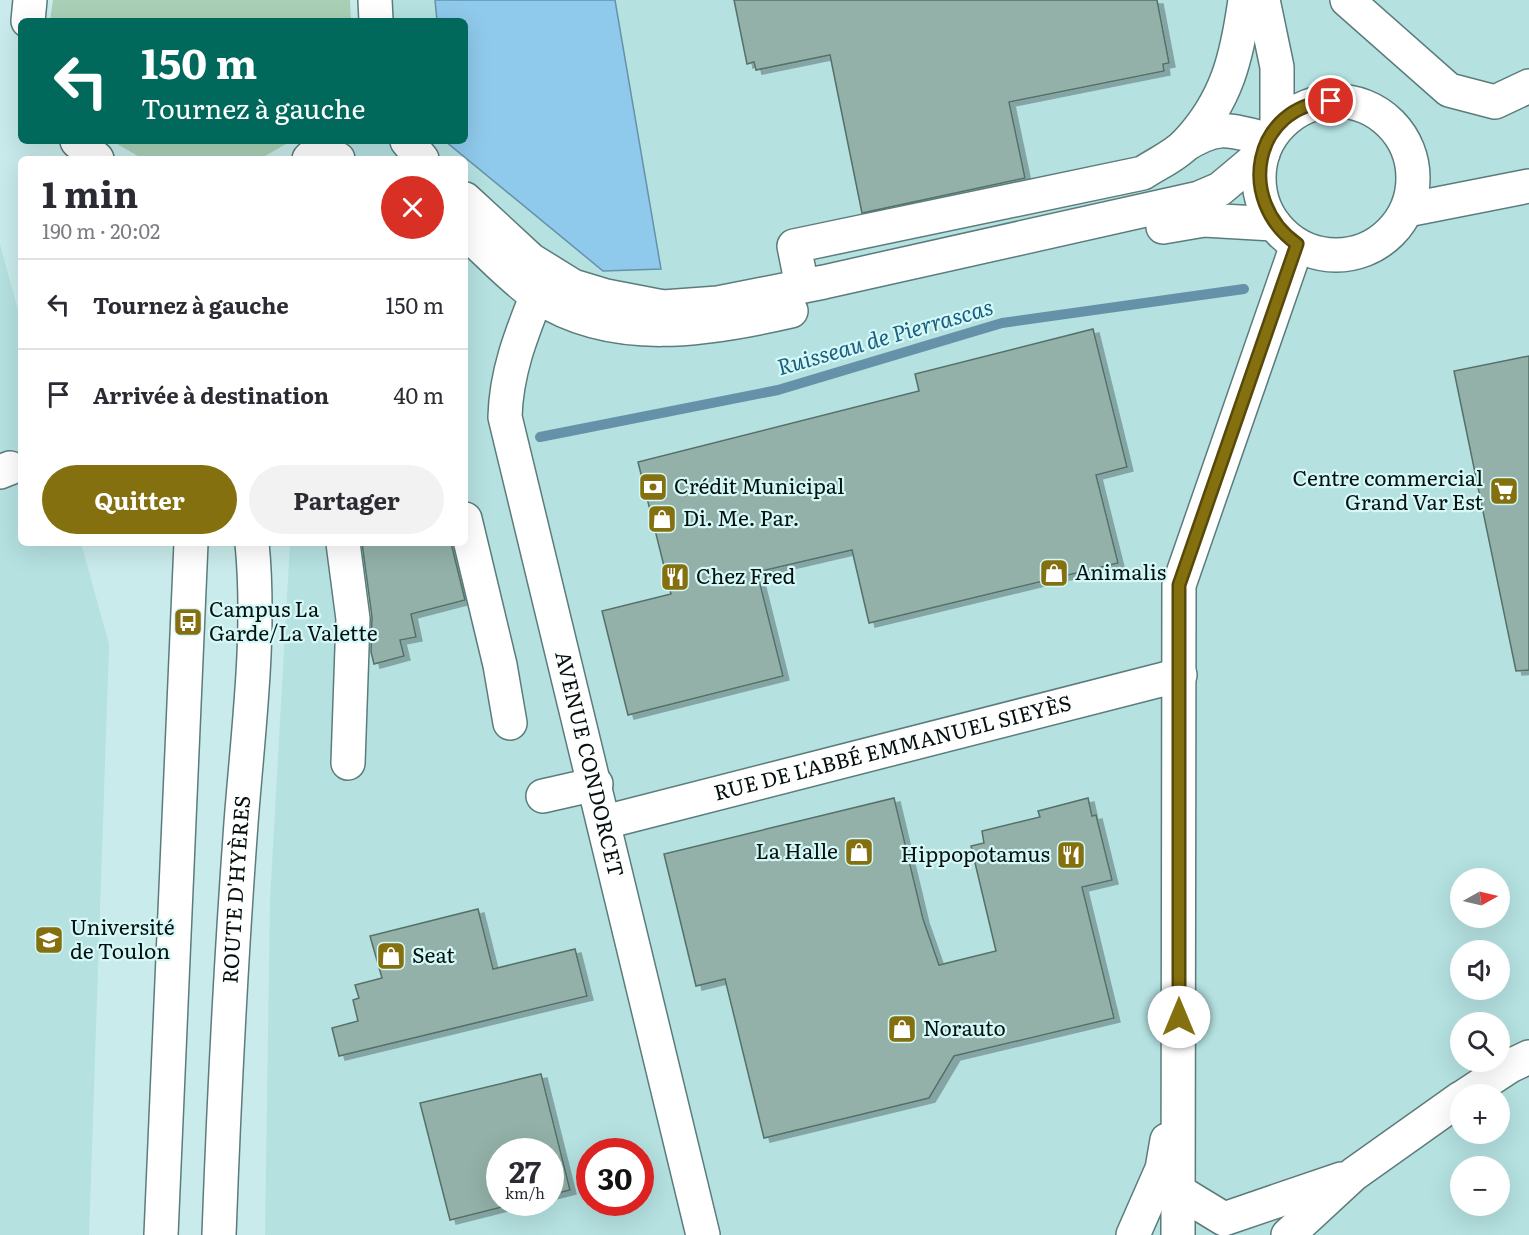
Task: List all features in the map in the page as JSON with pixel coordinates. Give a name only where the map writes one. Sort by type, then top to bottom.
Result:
[{"type":"street","points":[[28,18],[30,0]]},
{"type":"street","points":[[375,0],[376,18]]},
{"type":"street","points":[[1185,145],[1220,100],[1238,50],[1245,0]]},
{"type":"street","points":[[1263,0],[1277,67],[1269,140],[1260,186],[1262,202],[1285,234]]},
{"type":"street","points":[[1347,0],[1449,90],[1496,102],[1529,86]]},
{"type":"street","points":[[468,202],[531,260],[573,286],[606,296],[663,307],[718,303],[802,286],[1199,198],[1220,189],[1296,111],[1327,101],[1343,100],[1367,106],[1388,119],[1403,139],[1412,162],[1413,186],[1407,210],[1395,229],[1378,243],[1359,252],[1338,256],[1316,253],[1285,234],[1204,220],[1166,226],[723,326],[690,330],[629,327],[578,317],[537,295],[468,235]]},
{"type":"street","points":[[802,286],[794,246],[1143,173],[1206,132],[1222,130],[1269,140]]},
{"type":"street","points":[[80,144],[94,156]]},
{"type":"street","points":[[410,144],[420,156]]},
{"type":"street","points":[[1407,210],[1529,186]]},
{"type":"street","points":[[1178,1235],[1179,585],[1285,234]]},
{"type":"street","name":"AVENUE CONDORCET","points":[[537,295],[516,349],[506,397],[506,417],[703,1235]]},
{"type":"street","points":[[468,532],[500,665],[510,723]]},
{"type":"street","points":[[161,1235],[191,546]]},
{"type":"street","name":"ROUTE D'HYÈRES","points":[[219,1235],[224,1084],[252,668],[255,573],[252,546]]},
{"type":"street","points":[[343,546],[353,619],[348,763]]},
{"type":"street","name":"RUE DE L'ABBÉ EMMANUEL SIEYÈS","points":[[605,822],[1180,675]]},
{"type":"street","points":[[543,796],[596,784]]},
{"type":"street","points":[[1483,1084],[1529,1057]]},
{"type":"street","points":[[1133,1235],[1162,1169],[1179,1079]]},
{"type":"street","points":[[1287,1235],[1354,1174],[1450,1106]]},
{"type":"street","points":[[1178,1191],[1224,1220],[1354,1174]]},
{"type":"shaded area","points":[[383,0],[1529,0],[1529,1235],[265,1235],[270,900],[290,546],[468,546],[468,156],[339,156],[342,144],[468,144],[468,18],[378,18]]},
{"type":"shaded area","name":"Université de Toulon","points":[[0,244],[18,310],[18,546],[82,546],[109,644],[89,1235],[0,1235]]},
{"type":"green space","points":[[53,0],[350,0],[351,18],[50,18]]},
{"type":"green space","points":[[117,144],[286,144],[265,156],[138,156]]},
{"type":"water","points":[[435,0],[615,0],[661,269],[603,271],[468,160],[468,156],[463,156],[449,144],[468,144],[468,18],[437,18]]},
{"type":"building","points":[[734,0],[1157,0],[1169,63],[1163,64],[1164,71],[1009,102],[1025,178],[862,213],[830,55],[756,70],[754,62],[747,64]]},
{"type":"building","points":[[1093,329],[1127,467],[1096,475],[1118,563],[869,623],[852,550],[757,572],[783,676],[628,715],[602,611],[671,594],[638,462],[919,391],[915,374]]},
{"type":"building","name":"Centre commercial Grand Var Est","points":[[1529,356],[1529,670],[1516,671],[1454,371]]},
{"type":"building","points":[[362,546],[452,546],[465,600],[411,614],[416,637],[400,640],[404,656],[374,664],[371,652],[372,617]]},
{"type":"building","points":[[894,798],[923,919],[939,965],[996,951],[971,846],[984,843],[982,831],[1040,817],[1038,811],[1088,798],[1092,816],[1096,815],[1112,880],[1082,887],[1114,1018],[954,1056],[929,1098],[764,1138],[725,979],[696,986],[664,854]]},
{"type":"building","points":[[478,909],[493,969],[575,949],[587,996],[339,1056],[332,1028],[358,1021],[353,1000],[359,998],[355,985],[382,978],[370,936]]},
{"type":"building","points":[[541,1074],[557,1138],[486,1138],[486,1211],[450,1220],[420,1103]]},
{"type":"building","points":[[564,1166],[570,1190],[564,1192]]},
{"type":"waterway","name":"Ruisseau de Pierrascas","points":[[540,437],[778,390],[1002,323],[1244,289]]},
{"type":"place","name":"Crédit Municipal","points":[[653,487]]},
{"type":"place","name":"Centre commercial Grand Var Est","points":[[1504,491]]},
{"type":"place","name":"Di. Me. Par.","points":[[662,519]]},
{"type":"place","name":"Animalis","points":[[1054,573]]},
{"type":"place","name":"Chez Fred","points":[[675,577]]},
{"type":"place","name":"Campus La Garde/La Valette","points":[[188,622]]},
{"type":"place","name":"La Halle","points":[[859,852]]},
{"type":"place","name":"Hippopotamus","points":[[1071,855]]},
{"type":"place","name":"Université de Toulon","points":[[49,940]]},
{"type":"place","name":"Seat","points":[[391,956]]},
{"type":"place","name":"Norauto","points":[[902,1029]]},
{"type":"route","points":[[1179,1017],[1179,585],[1297,244],[1284,236],[1274,224],[1262,202],[1258,178],[1263,153],[1268,139],[1277,127],[1296,111],[1319,102],[1331,101]]}]
